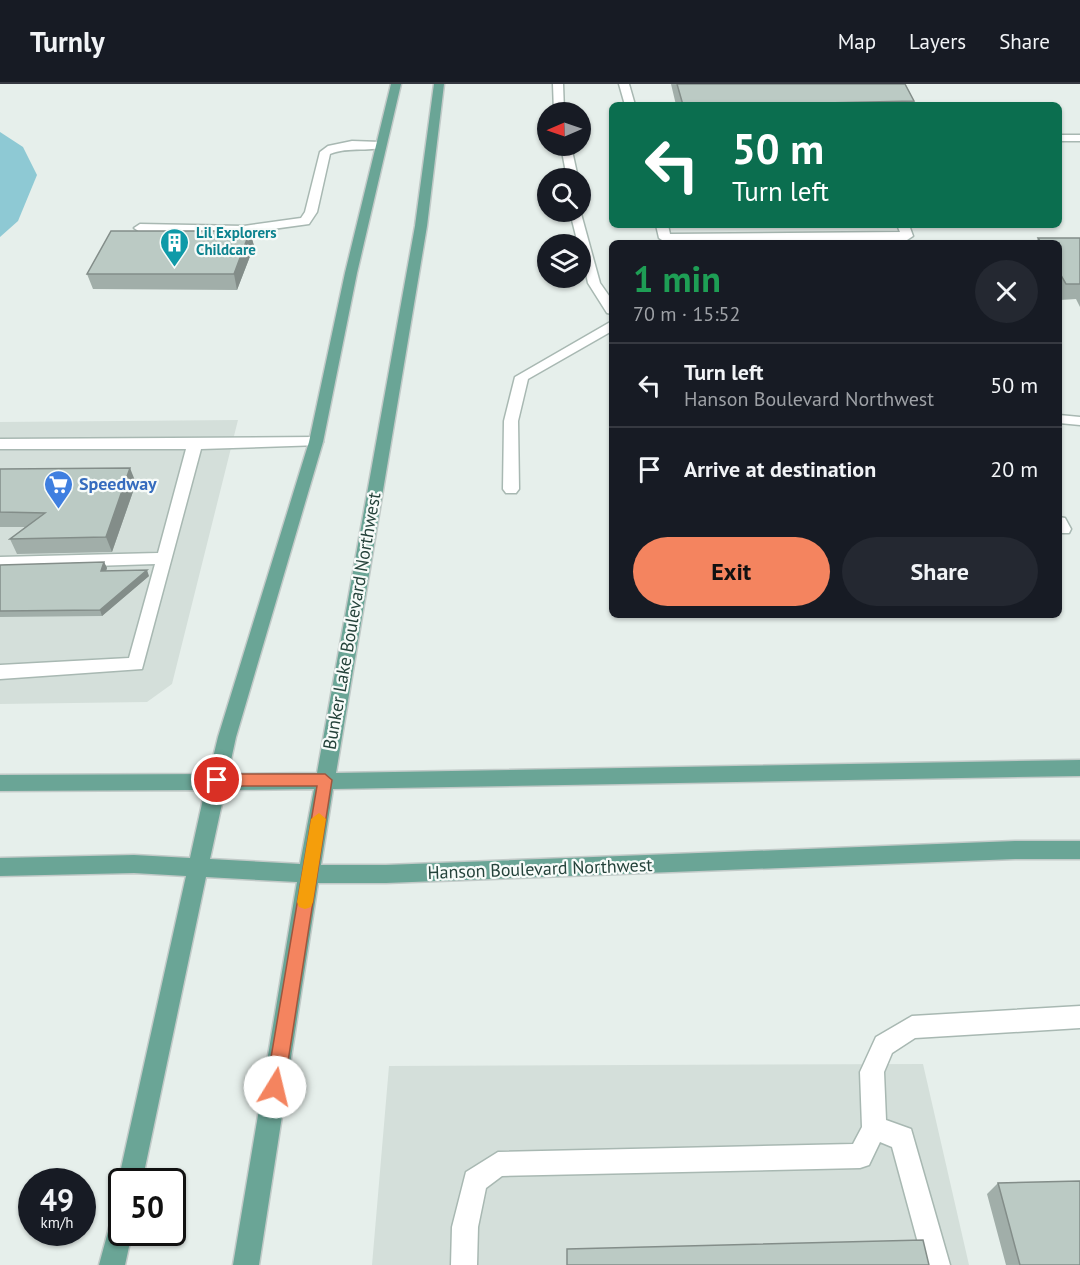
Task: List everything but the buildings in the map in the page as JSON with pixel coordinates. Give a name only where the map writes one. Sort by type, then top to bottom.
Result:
[{"type":"main road","points":[[133,1168],[227,737],[316,442],[351,273],[396,84]]},
{"type":"main road","name":"Bunker Lake Boulevard Northwest","points":[[246,1265],[325,780],[421,226],[439,84]]},
{"type":"main road","points":[[0,783],[1080,768]]},
{"type":"main road","name":"Hanson Boulevard Northwest","points":[[0,867],[134,864],[310,874],[386,874],[1015,850],[1080,850]]},
{"type":"main road","points":[[112,1265],[116,1246]]},
{"type":"lane","points":[[558,84],[559,102]]},
{"type":"lane","points":[[624,84],[629,102]]},
{"type":"lane","points":[[1062,138],[1080,138]]},
{"type":"lane","points":[[140,228],[258,228],[288,226],[305,221],[311,212],[325,152],[334,147],[352,144],[381,145]]},
{"type":"lane","points":[[579,222],[594,283],[609,306]]},
{"type":"lane","points":[[663,228],[665,238],[907,236],[904,228]]},
{"type":"lane","points":[[511,489],[511,421],[522,377],[609,327]]},
{"type":"lane","points":[[1062,419],[1080,421]]},
{"type":"lane","points":[[0,444],[316,442]]},
{"type":"lane","points":[[0,672],[136,664],[195,444]]},
{"type":"lane","points":[[0,563],[164,558]]},
{"type":"lane","points":[[464,1265],[465,1227],[475,1181],[498,1164],[860,1156],[874,1128],[872,1072],[884,1045],[912,1027],[1080,1017]]},
{"type":"lane","points":[[874,1128],[902,1138],[938,1265]]},
{"type":"shaded area","points":[[238,420],[172,684],[147,702],[0,704],[0,422]]},
{"type":"shaded area","points":[[923,1064],[969,1265],[372,1265],[389,1066]]},
{"type":"water","points":[[0,132],[23,147],[37,175],[18,221],[0,237]]},
{"type":"slow traffic","points":[[305,902],[319,819]]},
{"type":"place","name":"Lil Explorers Childcare","points":[[175,268]]},
{"type":"place","name":"Speedway","points":[[58,510]]},
{"type":"route","points":[[217,780],[325,780],[275,1087]]}]
